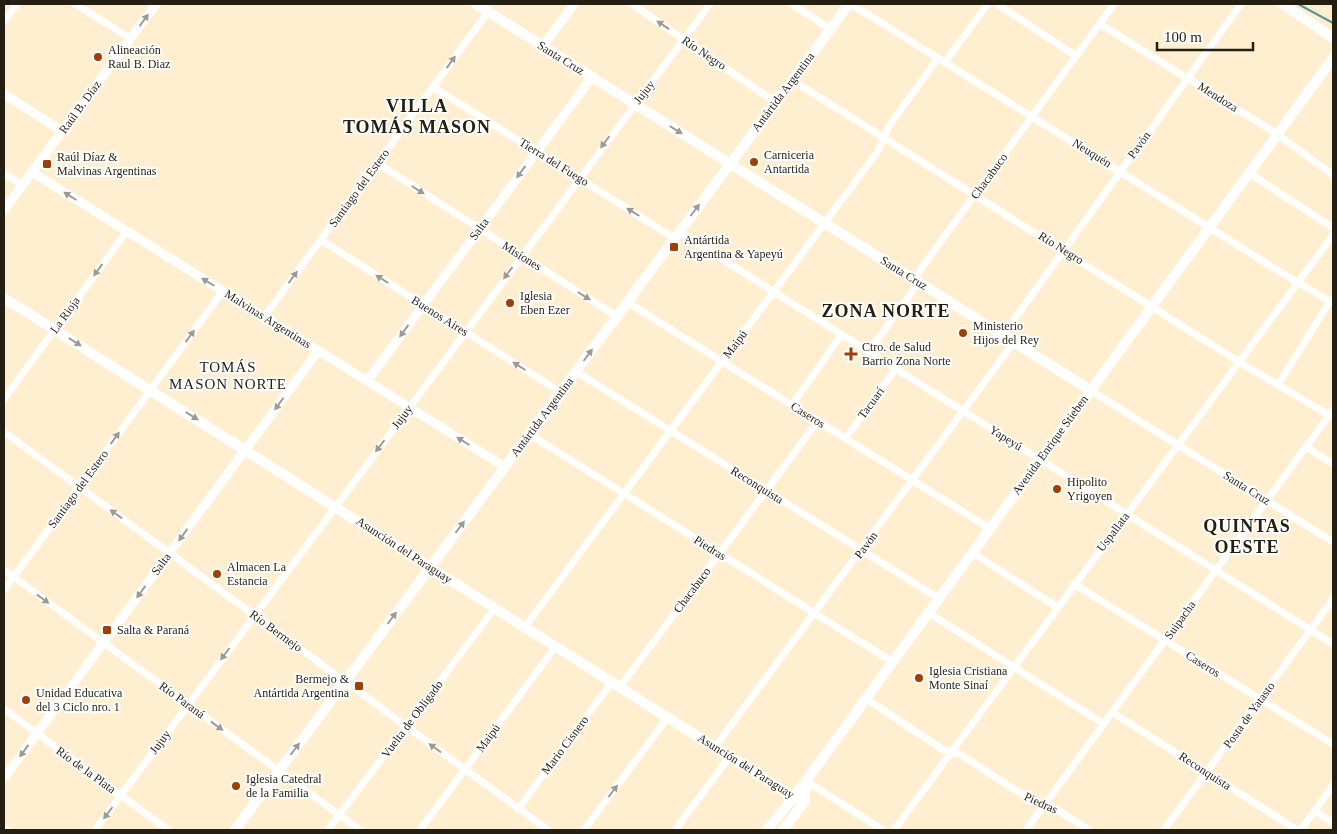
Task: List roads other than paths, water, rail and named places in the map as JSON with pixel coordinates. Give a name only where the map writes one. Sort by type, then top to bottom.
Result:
[{"type":"main road","name":"Santa Cruz","points":[[476,4],[1090,390]]},
{"type":"main road","name":"Antártida Argentina","points":[[235,830],[775,102],[850,4]]},
{"type":"main road","points":[[1283,4],[1333,38]]},
{"type":"main road","name":"Avenida Enrique Stieben","points":[[767,830],[792,796],[806,781],[864,698],[1333,58]]},
{"type":"main road","name":"Asunción del Paraguay","points":[[4,298],[803,802]]},
{"type":"main road","points":[[783,830],[806,796],[806,781]]},
{"type":"street","points":[[4,21],[17,4]]},
{"type":"street","points":[[75,4],[130,38]]},
{"type":"street","name":"Raúl B. Díaz","points":[[4,210],[156,4]]},
{"type":"street","points":[[543,46],[574,4]]},
{"type":"street","name":"Río Negro","points":[[632,4],[775,102]]},
{"type":"street","name":"Jujuy","points":[[95,830],[710,4]]},
{"type":"street","points":[[792,4],[830,29]]},
{"type":"street","name":"Neuquén","points":[[850,4],[1332,302]]},
{"type":"street","points":[[946,62],[988,4]]},
{"type":"street","points":[[998,4],[1076,56]]},
{"type":"street","name":"Chacabuco","points":[[868,351],[912,292],[920,270],[1114,4]]},
{"type":"street","name":"Pavón","points":[[1002,335],[1241,4]]},
{"type":"street","name":"Santiago del Estero","points":[[264,317],[488,12]]},
{"type":"street","name":"Mendoza","points":[[1100,24],[1278,134],[1333,175]]},
{"type":"street","name":"Maipú","points":[[525,627],[878,151],[889,126],[938,58]]},
{"type":"street","name":"Salta","points":[[367,381],[592,77]]},
{"type":"street","name":"Río Negro","points":[[792,80],[1240,362],[1331,413]]},
{"type":"street","name":"Tierra del Fuego","points":[[433,87],[536,152],[677,235]]},
{"type":"street","points":[[4,94],[62,131]]},
{"type":"street","name":"Misiones","points":[[377,164],[616,316]]},
{"type":"street","name":"Malvinas Argentinas","points":[[32,172],[504,467]]},
{"type":"street","points":[[4,173],[22,185]]},
{"type":"street","points":[[1249,173],[1333,228]]},
{"type":"street","name":"La Rioja","points":[[4,399],[127,231]]},
{"type":"street","name":"Yapeyú","points":[[677,235],[774,291],[1333,644]]},
{"type":"street","name":"Uspallata","points":[[894,830],[1333,235]]},
{"type":"street","name":"Buenos Aires","points":[[321,240],[560,392]]},
{"type":"street","name":"Santiago del Estero","points":[[4,590],[223,291]]},
{"type":"street","name":"Caseros","points":[[627,302],[989,528]]},
{"type":"street","points":[[1278,385],[1332,302]]},
{"type":"street","points":[[792,405],[842,334]]},
{"type":"street","name":"Pavón","points":[[716,747],[1014,342]]},
{"type":"street","name":"Salta","points":[[4,778],[318,351]]},
{"type":"street","name":"Tacuarí","points":[[846,438],[896,368]]},
{"type":"street","name":"Reconquista","points":[[576,371],[938,598]]},
{"type":"street","name":"Santa Cruz","points":[[1090,390],[1333,542]]},
{"type":"street","name":"Suipacha","points":[[1026,830],[1331,413]]},
{"type":"street","name":"Chacabuco","points":[[616,684],[719,554],[818,421]]},
{"type":"street","name":"Río Bermejo","points":[[4,432],[548,830]]},
{"type":"street","name":"Piedras","points":[[529,434],[891,661]]},
{"type":"street","points":[[1306,447],[1333,464]]},
{"type":"street","points":[[971,552],[1057,607]]},
{"type":"street","name":"Río Paraná","points":[[4,570],[360,830]]},
{"type":"street","name":"Caseros","points":[[1074,584],[1333,744]]},
{"type":"street","name":"Posta de Yatasto","points":[[1164,830],[1333,599]]},
{"type":"street","name":"Vuelta de Obligado","points":[[328,830],[495,608]]},
{"type":"street","points":[[927,612],[1104,724]]},
{"type":"street","name":"Maipú","points":[[420,830],[556,646]]},
{"type":"street","name":"Mario Cisnero","points":[[518,808],[616,684]]},
{"type":"street","name":"Piedras","points":[[864,698],[942,749],[961,754],[1034,802],[1055,808],[1089,830]]},
{"type":"street","name":"Río de la Plata","points":[[4,709],[168,830]]},
{"type":"street","name":"Reconquista","points":[[1112,712],[1299,830]]},
{"type":"street","points":[[584,830],[668,717]]},
{"type":"street","points":[[675,830],[730,756]]},
{"type":"street","name":"Asunción del Paraguay","points":[[806,781],[883,830]]},
{"type":"street","points":[[1299,830],[1333,785]]},
{"type":"street","points":[[1315,811],[1333,823]]},
{"type":"waterway","points":[[1298,4],[1333,23]]},
{"type":"place","name":"Alineación Raul B. Diaz","points":[[98,57]]},
{"type":"place","name":"Carniceria Antartida","points":[[754,162]]},
{"type":"place","name":"Raúl Díaz & Malvinas Argentinas","points":[[47,164]]},
{"type":"place","name":"Antártida Argentina & Yapeyú","points":[[674,247]]},
{"type":"place","name":"Iglesia Eben Ezer","points":[[510,303]]},
{"type":"place","name":"Ministerio Hijos del Rey","points":[[963,333]]},
{"type":"place","name":"Ctro. de Salud Barrio Zona Norte","points":[[851,354]]},
{"type":"place","name":"Hipolito Yrigoyen","points":[[1057,489]]},
{"type":"place","name":"Almacen La Estancia","points":[[217,574]]},
{"type":"place","name":"Salta & Paraná","points":[[107,630]]},
{"type":"place","name":"Iglesia Cristiana Monte Sinaí","points":[[919,678]]},
{"type":"place","name":"Bermejo & Antártida Argentina","points":[[359,686]]},
{"type":"place","name":"Unidad Educativa del 3 Ciclo nro. 1","points":[[26,700]]},
{"type":"place","name":"Iglesia Catedral de la Familia","points":[[236,786]]},
{"type":"district","name":"VILLA TOMÁS MASON","points":[[417,116]]},
{"type":"district","name":"ZONA NORTE","points":[[886,311]]},
{"type":"district","name":"TOMÁS MASON NORTE","points":[[228,376]]},
{"type":"district","name":"QUINTAS OESTE","points":[[1247,536]]}]
